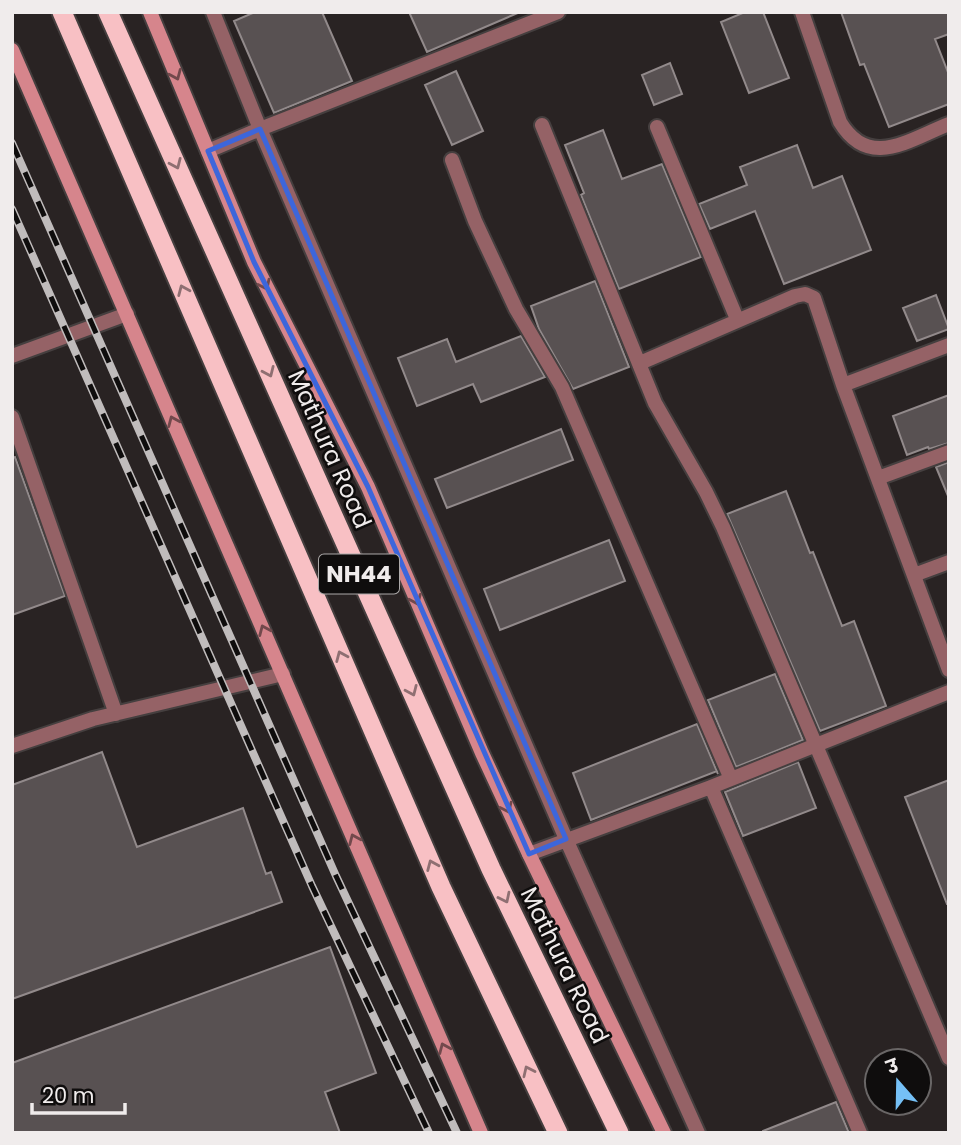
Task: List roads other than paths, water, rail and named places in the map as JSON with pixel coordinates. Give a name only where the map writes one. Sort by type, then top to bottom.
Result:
[{"type":"highway","name":"Mathura Road","points":[[108,12],[491,869],[618,1133]]},
{"type":"highway","name":"NH44","points":[[63,13],[436,875],[558,1133]]},
{"type":"main road","points":[[150,12],[254,262],[368,487],[528,854],[664,1133]]},
{"type":"main road","points":[[12,50],[481,1133]]},
{"type":"street","points":[[212,12],[566,839],[698,1133]]},
{"type":"street","points":[[208,151],[558,12]]},
{"type":"street","points":[[802,12],[840,122],[859,144],[871,149],[886,148],[949,124]]},
{"type":"street","points":[[542,125],[655,403],[723,527],[949,1058]]},
{"type":"street","points":[[657,127],[737,319]]},
{"type":"street","points":[[452,160],[475,221],[516,309],[562,387],[731,779]]},
{"type":"street","points":[[640,363],[795,296],[810,295],[814,298],[843,385],[949,670]]},
{"type":"street","points":[[12,356],[127,314]]},
{"type":"street","points":[[843,385],[949,345]]},
{"type":"street","points":[[12,417],[116,714]]},
{"type":"street","points":[[878,478],[949,453]]},
{"type":"street","points":[[914,575],[949,562]]},
{"type":"street","points":[[12,746],[116,714],[284,674]]},
{"type":"street","points":[[528,854],[711,787],[949,692]]},
{"type":"street","points":[[711,787],[860,1133]]},
{"type":"railway","points":[[12,143],[336,876],[457,1133]]},
{"type":"railway","points":[[12,209],[312,886],[429,1133]]}]
